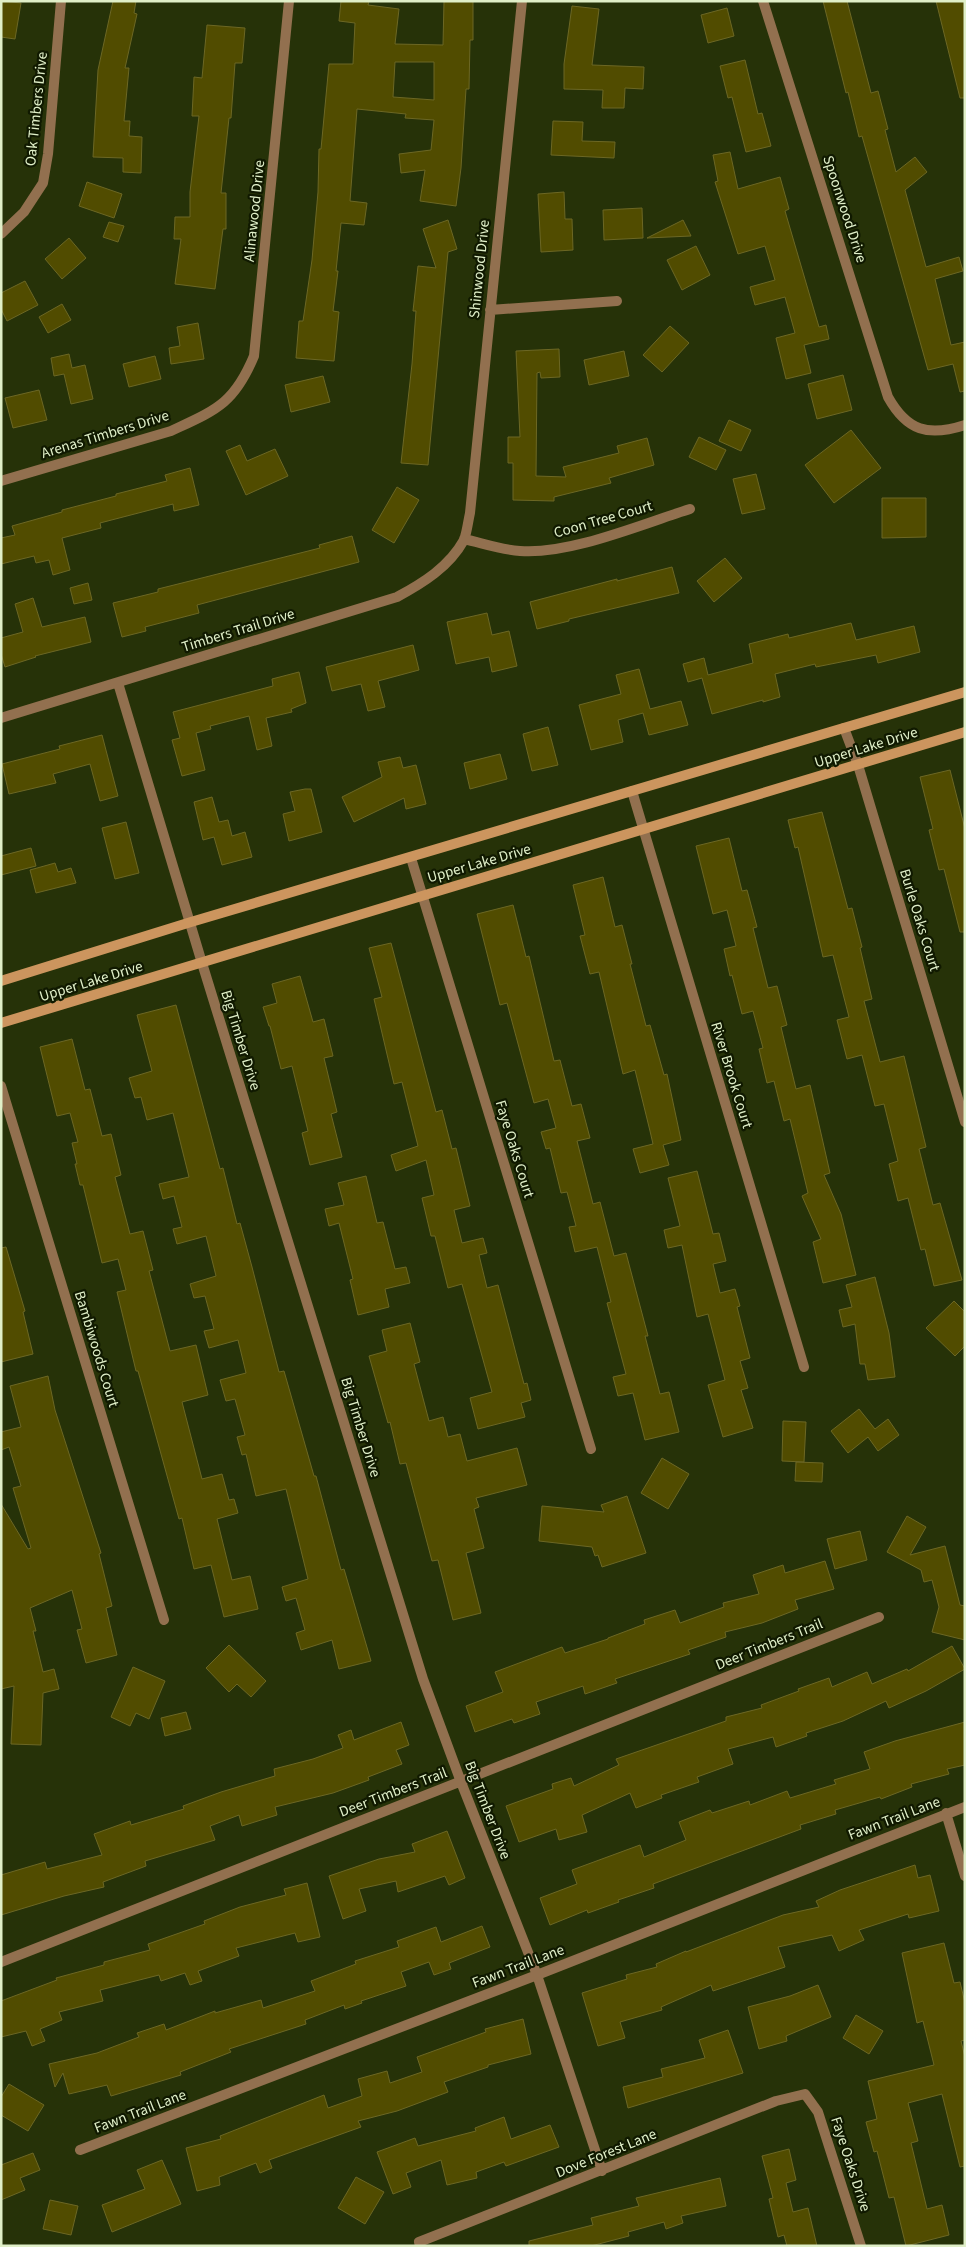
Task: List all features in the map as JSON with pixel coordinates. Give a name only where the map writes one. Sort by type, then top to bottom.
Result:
[{"type":"street","name":"Oak Timbers Drive","points":[[1,234],[24,212],[43,183],[48,154],[61,1]]},
{"type":"street","name":"Alinawood Drive","points":[[214,409],[230,398],[244,380],[254,356],[290,1]]},
{"type":"street","name":"Shinwood Drive","points":[[464,539],[470,514],[522,1]]},
{"type":"street","name":"Spoonwood Drive","points":[[763,1],[888,397],[897,413],[921,430],[949,430],[965,426]]},
{"type":"street","points":[[490,310],[617,301]]},
{"type":"street","name":"Arenas Timbers Drive","points":[[1,481],[171,431],[214,409]]},
{"type":"street","name":"Coon Tree Court","points":[[464,539],[520,551],[549,550],[573,546],[690,509]]},
{"type":"street","name":"Timbers Trail Drive","points":[[1,718],[397,597],[421,584],[445,564],[464,539]]},
{"type":"street","name":"Big Timber Drive","points":[[118,683],[202,963],[423,1678],[461,1782],[537,1975],[602,2170]]},
{"type":"street","name":"Upper Lake Drive","points":[[1,981],[191,922],[965,692]]},
{"type":"street","name":"Burle Oaks Court","points":[[844,728],[858,765],[965,1122]]},
{"type":"street","name":"Upper Lake Drive","points":[[1,1023],[422,895],[643,831],[965,732]]},
{"type":"street","name":"River Brook Court","points":[[632,791],[804,1367]]},
{"type":"street","name":"Faye Oaks Court","points":[[410,858],[591,1448]]},
{"type":"street","name":"Bambiwoods Court","points":[[1,1086],[164,1620]]},
{"type":"street","name":"Deer Timbers Trail","points":[[1,1962],[879,1616]]},
{"type":"street","name":"Fawn Trail Lane","points":[[80,2150],[537,1975],[965,1807]]},
{"type":"street","points":[[946,1813],[965,1876]]},
{"type":"street","name":"Dove Forest Lane","points":[[420,2244],[776,2101],[805,2094]]},
{"type":"street","name":"Faye Oaks Drive","points":[[805,2094],[818,2112],[861,2246]]},
{"type":"building","points":[[1,1],[21,3],[15,39],[1,37]]},
{"type":"building","points":[[113,1],[136,1],[134,13],[137,14],[125,68],[129,68],[124,121],[130,121],[129,136],[142,137],[141,173],[123,172],[123,158],[93,157],[98,70]]},
{"type":"building","points":[[341,1],[369,1],[368,5],[399,9],[395,44],[443,45],[444,1],[473,1],[473,40],[470,40],[469,89],[466,89],[461,168],[456,206],[420,201],[425,170],[401,173],[399,154],[431,150],[434,120],[405,118],[406,114],[357,109],[350,201],[367,203],[364,225],[341,223],[333,311],[339,312],[334,361],[296,358],[299,321],[303,321],[312,260],[318,192],[319,149],[321,149],[329,64],[353,64],[355,23],[339,21]],"holes":[[[395,62],[434,62],[434,100],[393,97]]]},
{"type":"building","points":[[823,1],[847,1],[871,93],[878,91],[888,129],[885,130],[896,172],[915,157],[927,172],[905,190],[926,267],[959,257],[963,271],[935,279],[951,345],[965,342],[965,391],[960,392],[953,364],[928,370],[862,136],[859,137],[848,92],[846,93]]},
{"type":"building","points":[[936,1],[965,1],[965,98],[960,98]]},
{"type":"building","points":[[572,6],[599,9],[592,65],[644,67],[643,89],[625,88],[624,108],[602,108],[603,90],[564,89],[564,64]]},
{"type":"building","points":[[727,8],[734,36],[708,43],[701,15]]},
{"type":"building","points":[[207,25],[245,28],[242,63],[235,63],[231,118],[229,118],[221,193],[226,193],[226,229],[223,229],[215,289],[175,284],[181,239],[174,239],[175,217],[190,217],[190,192],[199,116],[192,116],[194,77],[202,78]]},
{"type":"building","points":[[745,60],[758,114],[762,113],[771,146],[746,152],[732,97],[728,98],[720,66]]},
{"type":"building","points":[[553,121],[583,122],[582,141],[615,142],[614,158],[551,155]]},
{"type":"building","points":[[730,152],[738,189],[780,177],[789,209],[785,211],[819,327],[826,325],[829,339],[804,345],[811,373],[786,379],[776,338],[795,333],[785,297],[755,305],[750,287],[775,280],[765,246],[738,254],[715,182],[718,181],[713,155]]},
{"type":"building","points":[[87,182],[122,194],[114,218],[79,206]]},
{"type":"building","points":[[564,192],[565,219],[572,219],[573,250],[541,252],[538,194]]},
{"type":"building","points":[[642,208],[643,238],[604,240],[603,210]]},
{"type":"building","points":[[448,220],[457,249],[448,252],[428,465],[401,463],[412,364],[416,311],[413,311],[418,266],[436,268],[423,229]]},
{"type":"building","points":[[683,220],[691,236],[647,238]]},
{"type":"building","points":[[109,222],[124,226],[118,242],[103,237]]},
{"type":"building","points":[[69,238],[86,258],[62,279],[45,259]]},
{"type":"building","points":[[696,246],[710,275],[682,290],[667,260]]},
{"type":"building","points":[[25,281],[38,305],[7,321],[1,309],[1,293]]},
{"type":"building","points":[[62,304],[71,320],[48,333],[39,317]]},
{"type":"building","points":[[198,323],[204,359],[171,364],[169,348],[180,346],[177,327]]},
{"type":"building","points":[[670,326],[689,343],[662,372],[643,355]]},
{"type":"building","points":[[559,349],[560,377],[541,378],[540,372],[537,373],[536,476],[566,477],[563,467],[619,453],[617,446],[647,438],[654,465],[609,478],[611,483],[554,497],[554,501],[513,500],[513,463],[508,463],[508,437],[520,437],[516,351]]},
{"type":"building","points":[[624,351],[629,376],[589,385],[584,360]]},
{"type":"building","points":[[69,354],[72,368],[85,365],[93,399],[71,404],[64,374],[54,376],[51,358]]},
{"type":"building","points":[[155,356],[161,379],[129,387],[123,364]]},
{"type":"building","points":[[843,375],[852,410],[817,419],[808,384]]},
{"type":"building","points":[[323,376],[330,402],[291,412],[285,385]]},
{"type":"building","points":[[39,390],[47,420],[13,428],[5,398]]},
{"type":"building","points":[[729,420],[751,430],[741,451],[719,441]]},
{"type":"building","points":[[851,430],[881,468],[834,503],[805,465]]},
{"type":"building","points":[[699,437],[726,450],[716,470],[689,457]]},
{"type":"building","points":[[240,445],[247,461],[275,449],[288,476],[246,495],[226,451]]},
{"type":"building","points":[[190,468],[199,505],[174,511],[173,504],[100,523],[101,528],[62,538],[70,570],[53,575],[49,560],[36,563],[34,556],[1,564],[1,538],[15,535],[12,526],[62,512],[62,510],[116,496],[116,494],[167,481],[165,475]]},
{"type":"building","points":[[756,474],[765,509],[742,514],[733,479]]},
{"type":"building","points":[[397,487],[419,500],[394,543],[372,530]]},
{"type":"building","points":[[882,498],[926,498],[926,537],[882,538]]},
{"type":"building","points":[[352,536],[359,562],[197,605],[199,613],[145,627],[146,631],[122,637],[113,603],[158,592],[158,589],[320,548],[319,545]]},
{"type":"building","points":[[725,558],[742,578],[714,602],[697,581]]},
{"type":"building","points":[[672,567],[679,593],[569,619],[569,621],[537,629],[530,602],[617,579],[617,581]]},
{"type":"building","points":[[88,583],[92,600],[74,604],[70,588]]},
{"type":"building","points":[[33,598],[42,627],[85,617],[91,642],[35,656],[5,667],[1,654],[1,638],[23,632],[15,604]]},
{"type":"building","points":[[487,613],[492,635],[509,631],[517,666],[492,672],[489,657],[456,664],[447,622]]},
{"type":"building","points":[[851,623],[856,640],[914,626],[920,652],[878,663],[876,655],[816,667],[815,664],[775,674],[780,697],[712,714],[702,678],[688,682],[683,664],[704,658],[708,675],[753,663],[749,644],[788,634],[789,638]]},
{"type":"building","points":[[413,645],[419,670],[378,681],[385,707],[368,711],[361,684],[332,691],[326,667]]},
{"type":"building","points":[[639,669],[650,709],[681,701],[688,725],[649,735],[643,713],[618,720],[623,742],[591,750],[579,705],[621,694],[616,675]]},
{"type":"building","points":[[299,672],[306,703],[291,709],[292,712],[266,718],[272,746],[257,750],[249,716],[210,726],[211,729],[196,733],[205,770],[182,776],[172,740],[180,738],[173,712],[273,686],[272,679]]},
{"type":"building","points":[[548,727],[558,765],[532,771],[523,734]]},
{"type":"building","points":[[102,735],[118,796],[100,801],[90,764],[53,774],[56,783],[9,794],[2,764],[60,749],[59,746]]},
{"type":"building","points":[[500,754],[507,779],[470,789],[464,763]]},
{"type":"building","points":[[400,757],[403,768],[416,765],[426,804],[406,809],[404,798],[354,822],[342,797],[382,777],[378,762]]},
{"type":"building","points":[[950,770],[965,829],[965,932],[960,932],[944,869],[939,870],[929,830],[933,829],[920,777]]},
{"type":"building","points":[[311,789],[322,832],[289,841],[283,814],[295,811],[290,792]]},
{"type":"building","points":[[212,797],[219,822],[228,820],[232,836],[245,832],[252,857],[222,865],[214,837],[203,840],[194,802]]},
{"type":"building","points":[[822,812],[848,909],[852,908],[862,947],[860,948],[872,999],[864,1001],[880,1062],[904,1056],[926,1147],[919,1149],[933,1205],[940,1203],[962,1280],[934,1286],[925,1249],[921,1250],[908,1198],[898,1201],[889,1164],[898,1161],[884,1104],[875,1106],[862,1055],[847,1059],[837,1020],[849,1017],[833,955],[823,957],[798,847],[795,848],[788,820]]},
{"type":"building","points":[[126,822],[139,873],[115,879],[102,828]]},
{"type":"building","points":[[729,838],[742,891],[747,890],[757,927],[753,928],[768,988],[777,986],[787,1025],[781,1027],[796,1089],[810,1085],[830,1173],[824,1175],[841,1214],[856,1275],[823,1283],[813,1242],[821,1239],[802,1196],[808,1193],[790,1119],[784,1121],[774,1081],[767,1083],[759,1049],[763,1048],[753,1011],[742,1014],[732,975],[730,976],[724,949],[736,946],[727,910],[713,914],[696,846]]},
{"type":"building","points":[[31,848],[36,866],[1,875],[1,856]]},
{"type":"building","points":[[55,863],[58,872],[71,868],[76,883],[36,893],[30,870]]},
{"type":"building","points":[[603,877],[615,927],[622,925],[646,1026],[650,1025],[664,1075],[667,1074],[681,1140],[663,1145],[669,1165],[640,1173],[633,1149],[653,1144],[650,1131],[635,1070],[623,1074],[599,972],[590,974],[580,936],[585,935],[573,885]]},
{"type":"building","points":[[513,905],[526,957],[529,956],[554,1061],[560,1060],[572,1106],[581,1104],[590,1138],[577,1141],[593,1204],[600,1202],[614,1256],[626,1253],[648,1336],[645,1336],[660,1394],[669,1392],[679,1432],[645,1440],[633,1393],[618,1396],[613,1377],[626,1374],[607,1303],[611,1302],[597,1247],[575,1252],[569,1227],[576,1226],[567,1192],[561,1193],[550,1148],[546,1149],[541,1132],[556,1128],[548,1099],[534,1103],[507,1003],[500,1005],[477,914]]},
{"type":"building","points":[[391,943],[436,1112],[442,1110],[452,1149],[456,1148],[470,1206],[454,1210],[462,1243],[483,1238],[487,1253],[479,1255],[487,1288],[498,1285],[524,1384],[527,1383],[531,1400],[521,1403],[525,1417],[478,1429],[470,1398],[492,1392],[462,1284],[448,1288],[435,1236],[431,1236],[422,1198],[434,1195],[426,1160],[396,1171],[391,1155],[418,1146],[402,1082],[394,1084],[374,999],[382,997],[369,948]]},
{"type":"building","points":[[300,976],[313,1022],[324,1019],[333,1056],[324,1058],[337,1112],[331,1114],[342,1157],[310,1165],[302,1133],[308,1131],[292,1066],[281,1069],[263,1007],[277,1003],[272,984]]},
{"type":"building","points":[[176,1005],[220,1169],[223,1168],[237,1224],[240,1223],[279,1372],[284,1371],[314,1476],[316,1476],[341,1570],[344,1569],[371,1661],[339,1669],[332,1640],[301,1650],[296,1633],[305,1630],[296,1598],[286,1601],[282,1587],[308,1579],[286,1489],[256,1496],[246,1454],[242,1455],[237,1437],[245,1435],[235,1399],[226,1401],[220,1380],[246,1373],[238,1340],[209,1348],[204,1331],[214,1329],[205,1296],[194,1298],[190,1284],[216,1276],[206,1236],[177,1244],[173,1229],[182,1227],[174,1196],[163,1199],[159,1184],[189,1177],[173,1113],[147,1120],[141,1097],[135,1098],[129,1078],[152,1071],[137,1015]]},
{"type":"building","points":[[72,1039],[85,1090],[90,1089],[102,1136],[111,1134],[121,1175],[115,1177],[130,1234],[143,1231],[153,1270],[149,1271],[170,1351],[196,1345],[208,1395],[182,1402],[202,1479],[222,1474],[229,1500],[234,1499],[238,1513],[217,1519],[232,1580],[250,1576],[258,1609],[224,1617],[211,1565],[194,1569],[182,1518],[179,1519],[138,1371],[136,1371],[117,1292],[126,1290],[118,1259],[102,1263],[83,1185],[80,1185],[75,1164],[77,1164],[72,1143],[78,1142],[70,1113],[57,1116],[40,1047]]},
{"type":"building","points":[[697,1171],[713,1234],[719,1233],[726,1261],[713,1264],[720,1293],[735,1289],[740,1306],[737,1307],[750,1358],[740,1361],[748,1388],[741,1390],[753,1428],[723,1437],[708,1385],[725,1380],[708,1314],[697,1317],[682,1245],[668,1248],[664,1230],[680,1226],[668,1178]]},
{"type":"building","points":[[366,1176],[377,1223],[383,1222],[395,1269],[406,1267],[410,1283],[385,1289],[389,1307],[358,1315],[350,1280],[353,1279],[339,1223],[329,1226],[325,1209],[344,1205],[338,1183]]},
{"type":"building","points":[[6,1247],[25,1311],[23,1312],[33,1354],[1,1362],[1,1248]]},
{"type":"building","points":[[875,1277],[889,1333],[895,1377],[868,1380],[865,1364],[860,1364],[855,1324],[843,1327],[839,1310],[852,1307],[846,1285]]},
{"type":"building","points":[[954,1301],[965,1312],[965,1346],[955,1356],[926,1328]]},
{"type":"building","points":[[410,1323],[420,1362],[414,1364],[429,1421],[443,1417],[448,1437],[460,1434],[467,1461],[517,1448],[527,1485],[476,1498],[479,1507],[474,1509],[484,1548],[466,1553],[481,1613],[453,1620],[438,1560],[432,1561],[406,1463],[400,1464],[390,1422],[388,1423],[369,1356],[387,1351],[382,1330]]},
{"type":"building","points":[[48,1376],[55,1410],[101,1553],[99,1554],[112,1606],[106,1608],[117,1655],[86,1663],[77,1630],[82,1629],[72,1590],[30,1608],[36,1631],[33,1631],[43,1672],[54,1669],[59,1689],[43,1693],[41,1745],[11,1744],[14,1686],[1,1689],[1,1504],[28,1549],[31,1548],[13,1488],[21,1486],[9,1447],[1,1450],[1,1432],[21,1427],[10,1386]]},
{"type":"building","points":[[859,1409],[875,1429],[888,1419],[899,1435],[878,1451],[868,1437],[848,1453],[831,1431]]},
{"type":"building","points":[[783,1421],[806,1422],[804,1462],[782,1461]]},
{"type":"building","points":[[662,1458],[689,1474],[668,1509],[641,1493]]},
{"type":"building","points":[[796,1462],[823,1463],[822,1482],[795,1481]]},
{"type":"building","points":[[627,1496],[646,1553],[602,1567],[598,1555],[595,1556],[592,1547],[539,1541],[542,1506],[604,1512],[601,1505]]},
{"type":"building","points":[[907,1516],[926,1527],[910,1555],[945,1546],[960,1605],[965,1606],[965,1640],[932,1632],[939,1607],[932,1580],[924,1582],[921,1570],[887,1552]]},
{"type":"building","points":[[860,1531],[867,1560],[835,1569],[827,1539]]},
{"type":"building","points":[[825,1561],[834,1589],[795,1600],[798,1609],[762,1623],[725,1632],[726,1637],[688,1650],[690,1654],[615,1679],[617,1683],[585,1694],[583,1686],[536,1702],[540,1714],[514,1723],[512,1719],[475,1732],[466,1706],[503,1692],[495,1672],[562,1647],[565,1653],[608,1639],[645,1624],[644,1620],[675,1610],[680,1623],[724,1607],[723,1603],[759,1594],[753,1575],[783,1565],[785,1573]]},
{"type":"building","points":[[229,1645],[266,1681],[251,1697],[237,1684],[229,1692],[206,1668]]},
{"type":"building","points":[[952,1646],[965,1669],[926,1691],[889,1708],[886,1701],[843,1721],[806,1733],[807,1736],[776,1747],[773,1737],[728,1749],[733,1764],[697,1777],[699,1782],[661,1795],[662,1798],[636,1808],[630,1793],[582,1815],[587,1832],[559,1840],[556,1829],[519,1842],[506,1806],[553,1789],[552,1784],[571,1778],[574,1786],[619,1765],[616,1759],[726,1721],[726,1717],[762,1708],[761,1705],[829,1678],[832,1687],[867,1672],[872,1684],[907,1669],[908,1671]]},
{"type":"building","points":[[133,1667],[165,1681],[149,1719],[136,1713],[130,1726],[111,1717]]},
{"type":"building","points":[[186,1712],[191,1729],[165,1736],[161,1718]]},
{"type":"building","points":[[401,1722],[409,1745],[396,1750],[402,1764],[368,1777],[369,1780],[333,1793],[275,1807],[277,1815],[242,1826],[239,1815],[210,1826],[215,1840],[145,1861],[146,1866],[103,1882],[104,1887],[64,1896],[1,1915],[1,1875],[45,1862],[47,1869],[102,1855],[94,1834],[130,1821],[131,1825],[184,1809],[183,1806],[221,1792],[275,1776],[274,1769],[313,1759],[343,1748],[338,1735],[351,1730],[354,1740]]},
{"type":"building","points":[[965,1722],[965,1765],[947,1769],[949,1774],[911,1784],[912,1787],[881,1799],[880,1797],[835,1810],[836,1814],[800,1825],[801,1829],[653,1884],[654,1888],[618,1900],[619,1902],[588,1913],[587,1910],[550,1925],[540,1898],[577,1884],[572,1870],[640,1845],[644,1857],[686,1840],[679,1822],[710,1810],[712,1813],[749,1801],[750,1805],[787,1791],[790,1798],[836,1784],[834,1780],[870,1769],[864,1752],[895,1741]]},
{"type":"building","points":[[447,1831],[465,1878],[449,1885],[445,1876],[398,1892],[396,1881],[359,1889],[366,1911],[343,1919],[329,1876],[379,1859],[415,1852],[412,1844]]},
{"type":"building","points":[[915,1865],[918,1878],[930,1875],[939,1911],[909,1918],[908,1914],[859,1930],[864,1940],[839,1951],[832,1935],[778,1947],[785,1967],[713,1991],[711,1985],[661,2007],[662,2010],[620,2022],[625,2038],[598,2046],[582,1993],[627,1979],[626,1975],[657,1967],[656,1964],[686,1951],[783,1915],[819,1907],[816,1901],[840,1890]]},
{"type":"building","points":[[307,1883],[320,1937],[298,1942],[295,1933],[236,1948],[239,1956],[198,1971],[202,1981],[190,1985],[185,1973],[161,1981],[159,1975],[100,1990],[103,2001],[59,2012],[62,2020],[40,2029],[45,2041],[32,2046],[26,2031],[1,2037],[1,2001],[57,1980],[56,1978],[104,1965],[104,1962],[150,1950],[148,1944],[205,1924],[204,1921],[240,1907],[286,1895],[284,1889]]},
{"type":"building","points":[[482,1926],[490,1947],[449,1963],[451,1969],[434,1975],[429,1962],[401,1972],[406,1986],[361,2001],[362,2003],[345,2009],[344,2005],[305,2020],[306,2024],[229,2049],[231,2052],[180,2072],[181,2075],[111,2096],[107,2085],[69,2094],[63,2073],[55,2087],[49,2064],[97,2053],[139,2037],[137,2033],[164,2024],[166,2030],[215,2011],[215,2013],[261,2000],[263,2008],[315,1991],[311,1981],[356,1964],[355,1961],[399,1947],[397,1941],[436,1927],[441,1942]]},
{"type":"building","points":[[944,1943],[954,1983],[960,1982],[965,2003],[965,2040],[961,2041],[965,2057],[965,2166],[960,2167],[942,2094],[908,2103],[918,2141],[911,2143],[927,2209],[942,2205],[949,2235],[906,2246],[894,2197],[889,2198],[877,2151],[874,2152],[866,2122],[877,2119],[868,2081],[934,2065],[923,2021],[917,2023],[902,1953]]},
{"type":"building","points":[[818,1985],[831,2017],[786,2036],[787,2041],[759,2049],[748,2007],[790,1996]]},
{"type":"building","points":[[856,2015],[883,2031],[869,2054],[843,2038]]},
{"type":"building","points":[[523,2019],[531,2054],[488,2065],[488,2067],[444,2082],[448,2092],[397,2111],[358,2121],[361,2127],[269,2160],[272,2168],[260,2173],[256,2163],[219,2177],[220,2185],[197,2191],[186,2148],[221,2139],[220,2136],[324,2095],[328,2108],[362,2096],[358,2079],[387,2071],[390,2083],[422,2072],[417,2057],[486,2032],[485,2029]]},
{"type":"building","points":[[728,2030],[743,2073],[628,2108],[623,2087],[663,2077],[661,2069],[705,2058],[699,2040]]},
{"type":"building","points":[[9,2084],[44,2105],[28,2131],[1,2115],[1,2097]]},
{"type":"building","points":[[504,2117],[511,2139],[550,2125],[559,2147],[506,2166],[504,2162],[476,2172],[477,2178],[447,2185],[441,2160],[406,2173],[411,2187],[393,2194],[377,2152],[415,2138],[418,2146],[476,2131],[475,2128]]},
{"type":"building","points":[[789,2149],[796,2180],[786,2183],[793,2212],[808,2208],[817,2246],[787,2246],[784,2235],[778,2237],[769,2199],[773,2198],[762,2156]]},
{"type":"building","points":[[33,2153],[40,2170],[20,2178],[25,2190],[1,2200],[1,2165]]},
{"type":"building","points":[[162,2160],[181,2204],[112,2232],[102,2205],[145,2189],[137,2170]]},
{"type":"building","points":[[356,2177],[384,2192],[365,2224],[338,2208]]},
{"type":"building","points":[[720,2178],[726,2206],[681,2216],[683,2223],[666,2229],[664,2222],[628,2232],[629,2236],[591,2246],[529,2246],[529,2241],[593,2225],[591,2218],[639,2206],[636,2198]]},
{"type":"building","points":[[50,2200],[78,2206],[71,2235],[43,2229]]}]
